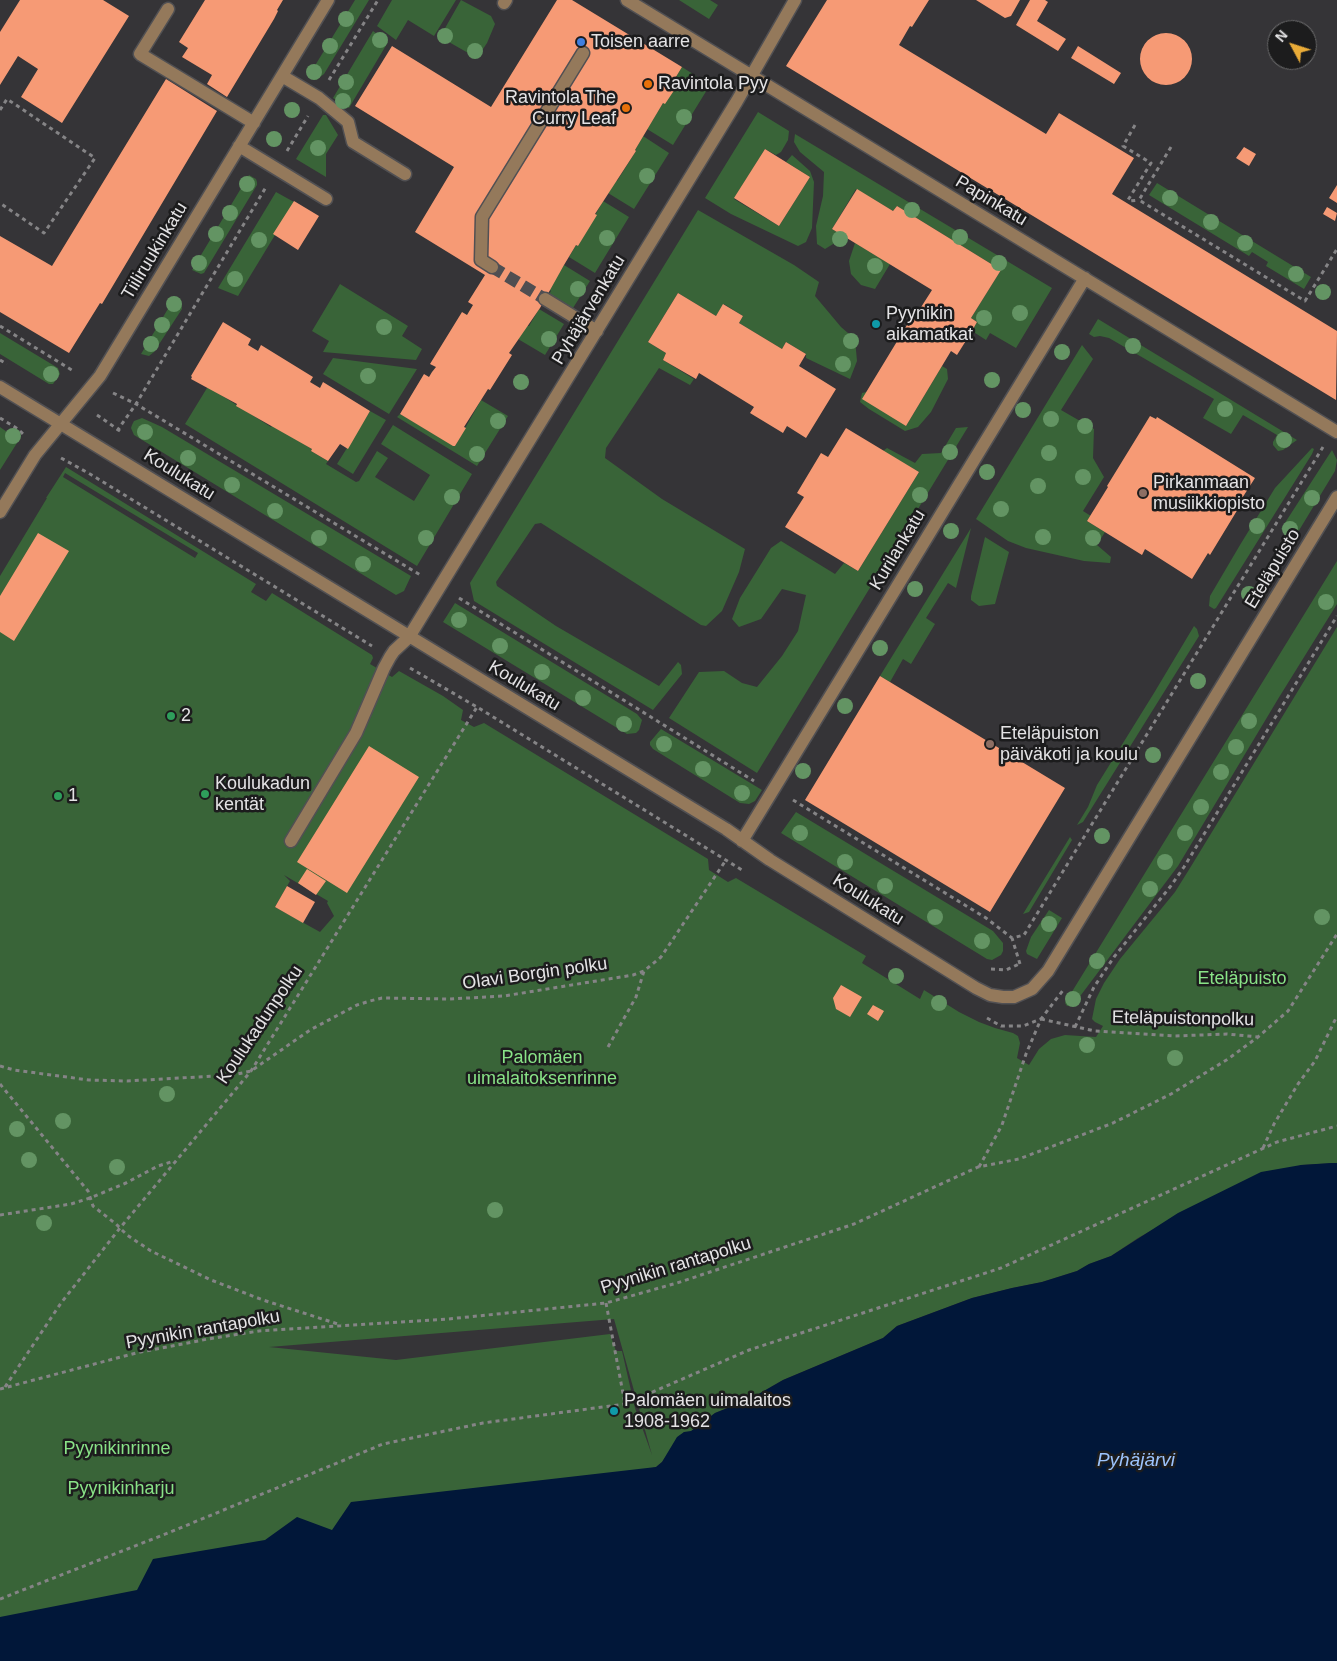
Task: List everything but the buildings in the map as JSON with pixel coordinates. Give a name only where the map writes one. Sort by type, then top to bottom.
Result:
[{"type":"street","name":"Tiiliruukinkatu","points":[[0,512],[35,455],[94,383],[115,352],[328,0]]},
{"type":"street","name":"Papinkatu","points":[[627,0],[1336,431]]},
{"type":"street","name":"Pyhäjärvenkatu","points":[[291,841],[356,733],[390,657],[409,637],[597,331],[795,0]]},
{"type":"street","points":[[168,9],[140,54],[254,123]]},
{"type":"street","points":[[492,267],[481,260],[482,218],[583,53]]},
{"type":"street","points":[[282,76],[319,98],[348,122],[353,142],[406,174]]},
{"type":"street","points":[[239,146],[326,199]]},
{"type":"street","name":"Kurilankatu","points":[[742,841],[1085,278]]},
{"type":"street","points":[[545,300],[597,331]]},
{"type":"street","name":"Koulukatu","points":[[0,387],[742,841],[981,990],[990,995],[1014,997],[1032,989]]},
{"type":"street","name":"Eteläpuisto","points":[[1032,989],[1048,971],[1337,498]]},
{"type":"path","points":[[118,430],[136,404],[378,0]]},
{"type":"path","points":[[0,110],[7,99],[95,158],[44,233],[0,203]]},
{"type":"path","points":[[1136,125],[1123,146],[1151,163],[1128,200],[1139,200],[1306,301],[1337,249]]},
{"type":"path","points":[[1139,200],[1171,147]]},
{"type":"path","points":[[0,326],[94,383],[136,404],[440,586],[757,783],[773,789],[986,918],[1012,938],[1019,964]]},
{"type":"path","points":[[0,418],[42,446],[390,657],[477,707],[749,874]]},
{"type":"path","points":[[1012,938],[1024,935],[1325,444],[1336,431]]},
{"type":"path","points":[[1075,1027],[1094,988],[1114,957],[1165,894],[1184,867],[1337,616]]},
{"type":"path","name":"Koulukadunpolku","points":[[5,1388],[60,1303],[251,1071],[477,707]]},
{"type":"path","name":"Olavi Borgin polku","points":[[251,1071],[310,1030],[357,1005],[370,1001],[382,998],[450,999],[504,996],[633,975],[644,971],[660,957],[726,860]]},
{"type":"path","name":"Eteläpuistonpolku","points":[[1040,1020],[1095,1031],[1174,1036],[1227,1034],[1258,1037],[1288,1011],[1337,934]]},
{"type":"path","points":[[608,1047],[636,997],[644,971]]},
{"type":"path","points":[[984,1016],[1001,1026],[1023,1026],[1040,1020]]},
{"type":"path","points":[[1263,1148],[1298,1084],[1315,1061],[1337,1016]]},
{"type":"path","points":[[978,1167],[1002,1125],[1026,1054],[1040,1020]]},
{"type":"path","name":"Pyynikin rantapolku","points":[[0,1389],[136,1353],[260,1331],[448,1319],[606,1303],[677,1283],[854,1224],[978,1167],[1019,1159],[1113,1123],[1171,1094],[1228,1059],[1258,1037]]},
{"type":"path","points":[[0,1066],[14,1070],[89,1080],[118,1081],[233,1075],[251,1071]]},
{"type":"path","points":[[0,1084],[88,1191],[93,1206],[127,1236],[151,1251],[211,1280],[263,1300],[344,1326]]},
{"type":"path","points":[[0,1599],[168,1533],[383,1444],[483,1423],[626,1404],[749,1350],[1001,1268],[1276,1142],[1337,1126]]},
{"type":"path","points":[[0,1215],[71,1204],[126,1183],[158,1166],[175,1161]]},
{"type":"path","points":[[606,1303],[626,1404]]},
{"type":"green space","points":[[355,0],[369,0],[324,74],[316,80],[308,77]]},
{"type":"green space","points":[[392,0],[456,0],[434,36],[408,20],[396,40],[377,26]]},
{"type":"green space","points":[[461,0],[491,16],[495,24],[487,43],[477,58],[440,37]]},
{"type":"green space","points":[[679,0],[710,0],[718,5],[709,19]]},
{"type":"green space","points":[[373,31],[388,42],[349,108],[333,98]]},
{"type":"green space","points":[[682,67],[710,85],[673,145],[647,129],[673,87],[671,85]]},
{"type":"green space","points":[[758,112],[789,131],[788,140],[781,152],[776,155],[765,149],[734,199],[779,226],[810,177],[786,162],[792,155],[810,171],[814,182],[812,228],[806,242],[798,246],[731,214],[705,198]]},
{"type":"green space","points":[[323,115],[326,115],[338,135],[326,154],[326,177],[296,159]]},
{"type":"green space","points":[[795,134],[1052,288],[1016,348],[990,333],[986,340],[972,331],[977,322],[971,318],[1001,270],[897,206],[893,211],[856,189],[832,229],[842,235],[838,241],[825,249],[817,244],[816,226],[823,196],[824,172],[800,152],[794,142]]},
{"type":"green space","points":[[643,136],[669,153],[634,209],[608,193],[636,151]]},
{"type":"green space","points":[[249,175],[256,179],[257,185],[204,273],[201,274],[192,270]]},
{"type":"green space","points":[[1157,183],[1311,277],[1304,289],[1266,266],[1268,262],[1252,252],[1249,256],[1149,195]]},
{"type":"green space","points":[[276,192],[294,202],[275,235],[238,296],[218,288]]},
{"type":"green space","points":[[603,201],[629,217],[595,273],[569,257],[576,245],[578,246]]},
{"type":"green space","points":[[698,210],[794,265],[819,282],[815,296],[841,327],[855,339],[857,361],[850,379],[806,358],[806,354],[786,342],[782,349],[739,323],[743,316],[724,304],[716,316],[678,293],[648,342],[666,353],[663,360],[694,379],[690,385],[659,368],[606,448],[605,458],[662,499],[745,549],[739,572],[722,611],[706,626],[701,625],[541,523],[535,524],[496,582],[497,586],[556,626],[659,686],[678,662],[681,665],[682,674],[653,710],[474,601],[470,583]]},
{"type":"green space","points":[[855,243],[890,264],[875,289],[861,285],[851,274],[849,261]]},
{"type":"green space","points":[[564,265],[590,281],[573,308],[549,294],[551,291],[549,289]]},
{"type":"green space","points":[[340,284],[408,326],[402,336],[422,349],[416,360],[323,352],[329,341],[312,331]]},
{"type":"green space","points":[[175,297],[181,301],[182,309],[154,352],[149,356],[141,354]]},
{"type":"green space","points":[[539,309],[564,324],[545,355],[518,339],[527,326],[529,326]]},
{"type":"green space","points":[[1098,319],[1297,440],[1283,450],[1278,451],[1273,445],[1277,435],[1243,415],[1231,434],[1203,418],[1214,399],[1109,338],[1094,337],[1089,334]]},
{"type":"green space","points":[[0,333],[58,368],[60,374],[53,384],[49,384],[0,354]]},
{"type":"green space","points":[[1082,345],[1093,359],[1061,410],[1094,429],[1093,458],[1104,477],[1083,511],[1091,516],[1087,521],[1105,532],[1097,545],[1111,557],[1110,563],[1084,561],[1026,548],[1008,541],[976,519]]},
{"type":"green space","points":[[333,358],[417,369],[389,414],[323,374]]},
{"type":"green space","points":[[942,366],[947,369],[948,379],[931,412],[918,427],[905,431],[860,402],[862,393],[866,392],[906,426]]},
{"type":"green space","points":[[207,388],[210,388],[271,427],[272,425],[312,449],[311,451],[328,461],[326,464],[356,482],[359,481],[377,451],[388,458],[375,477],[414,501],[430,475],[381,444],[393,425],[472,474],[417,566],[185,424]]},
{"type":"green space","points":[[481,400],[508,416],[477,466],[397,417],[400,414],[455,446]]},
{"type":"green space","points":[[370,411],[386,420],[353,474],[337,464]]},
{"type":"green space","points":[[142,418],[162,427],[411,576],[404,591],[396,595],[134,435],[131,428],[132,425],[134,421]]},
{"type":"green space","points":[[0,427],[17,439],[17,443],[0,470]]},
{"type":"green space","points":[[968,427],[757,773],[669,718],[699,672],[724,671],[742,683],[757,687],[782,656],[798,631],[806,595],[782,589],[761,619],[739,627],[732,619],[740,598],[771,548],[781,541],[835,574],[844,563],[858,571],[919,472],[883,451],[887,448],[915,463],[922,454],[941,453],[956,428]]},
{"type":"green space","points":[[1312,448],[1314,449],[1312,454],[1216,608],[1214,609],[1209,606],[1210,596],[1275,488]]},
{"type":"green space","points":[[1332,450],[1337,460],[1335,471],[1295,537],[1281,529]]},
{"type":"green space","points":[[66,467],[256,584],[251,592],[266,601],[272,593],[372,655],[373,658],[370,664],[392,677],[399,671],[443,696],[463,710],[461,720],[474,727],[484,723],[708,859],[709,870],[728,882],[736,878],[866,956],[862,963],[920,999],[924,990],[979,1022],[1018,1036],[1020,1043],[1017,1058],[1029,1065],[1039,1049],[1051,1039],[1065,1035],[1096,1037],[1103,1026],[1092,1019],[1096,999],[1104,983],[1120,959],[1175,892],[1337,627],[1337,1163],[1301,1165],[1163,1224],[1111,1256],[1089,1264],[1077,1271],[1042,1282],[972,1298],[897,1326],[883,1338],[783,1380],[750,1399],[715,1413],[691,1432],[684,1432],[662,1462],[656,1467],[0,1650],[0,576]],"holes":[[[65,473],[198,553],[195,558],[63,477]],[[284,875],[328,901],[327,903],[334,916],[320,932],[275,907],[290,881]],[[614,1319],[652,1455],[635,1408],[622,1351],[616,1351],[610,1334],[396,1360],[269,1347]]]},
{"type":"green space","points":[[971,528],[956,588],[948,583],[926,618],[935,624],[911,664],[903,659],[890,682],[880,676]]},
{"type":"green space","points":[[985,537],[1009,552],[995,604],[979,606],[971,600],[971,596]]},
{"type":"green space","points":[[1337,561],[1337,604],[1178,866],[1081,995],[1072,1005],[1067,1006],[1065,1003]]},
{"type":"green space","points":[[455,603],[637,714],[642,720],[639,730],[636,733],[627,734],[443,622]]},
{"type":"green space","points":[[1194,626],[1199,636],[1083,822],[1077,825],[1088,807],[1097,785]]},
{"type":"green space","points":[[661,729],[762,790],[755,801],[749,804],[740,803],[653,749],[650,742]]},
{"type":"green space","points":[[796,812],[993,931],[1003,943],[1001,955],[992,960],[987,959],[781,833]]},
{"type":"green space","points":[[1070,837],[1072,840],[1029,912],[1023,914]]},
{"type":"green space","points":[[1049,910],[1062,918],[1037,959],[1027,954],[1026,951],[1031,937]]},
{"type":"water","name":"Pyhäjärvi","points":[[1337,1163],[1337,1661],[0,1661],[0,1617],[137,1590],[153,1559],[265,1540],[297,1517],[332,1530],[351,1502],[656,1467],[662,1462],[677,1437],[684,1432],[691,1431],[715,1413],[750,1399],[783,1380],[883,1338],[897,1326],[972,1298],[1042,1282],[1077,1271],[1089,1264],[1111,1256],[1178,1213],[1261,1172],[1301,1165]]},
{"type":"tunnel","points":[[492,267],[545,299]]},
{"type":"place","name":"Toisen aarre","points":[[581,42]]},
{"type":"place","name":"Ravintola Pyy","points":[[648,84]]},
{"type":"place","name":"Ravintola The Curry Leaf","points":[[626,108]]},
{"type":"place","name":"Pyynikin aikamatkat","points":[[876,324]]},
{"type":"place","name":"Pirkanmaan musiikkiopisto","points":[[1143,493]]},
{"type":"place","name":"2","points":[[171,716]]},
{"type":"place","name":"Eteläpuiston päiväkoti ja koulu","points":[[990,744]]},
{"type":"place","name":"Koulukadun kentät","points":[[205,794]]},
{"type":"place","name":"1","points":[[58,796]]},
{"type":"place","name":"Palomäen uimalaitos 1908-1962","points":[[614,1411]]},
{"type":"park label","name":"Palomäen uimalaitoksenrinne","points":[[542,1068]]},
{"type":"park label","name":"Pyynikinrinne","points":[[117,1449]]},
{"type":"park label","name":"Pyynikinharju","points":[[121,1489]]}]
